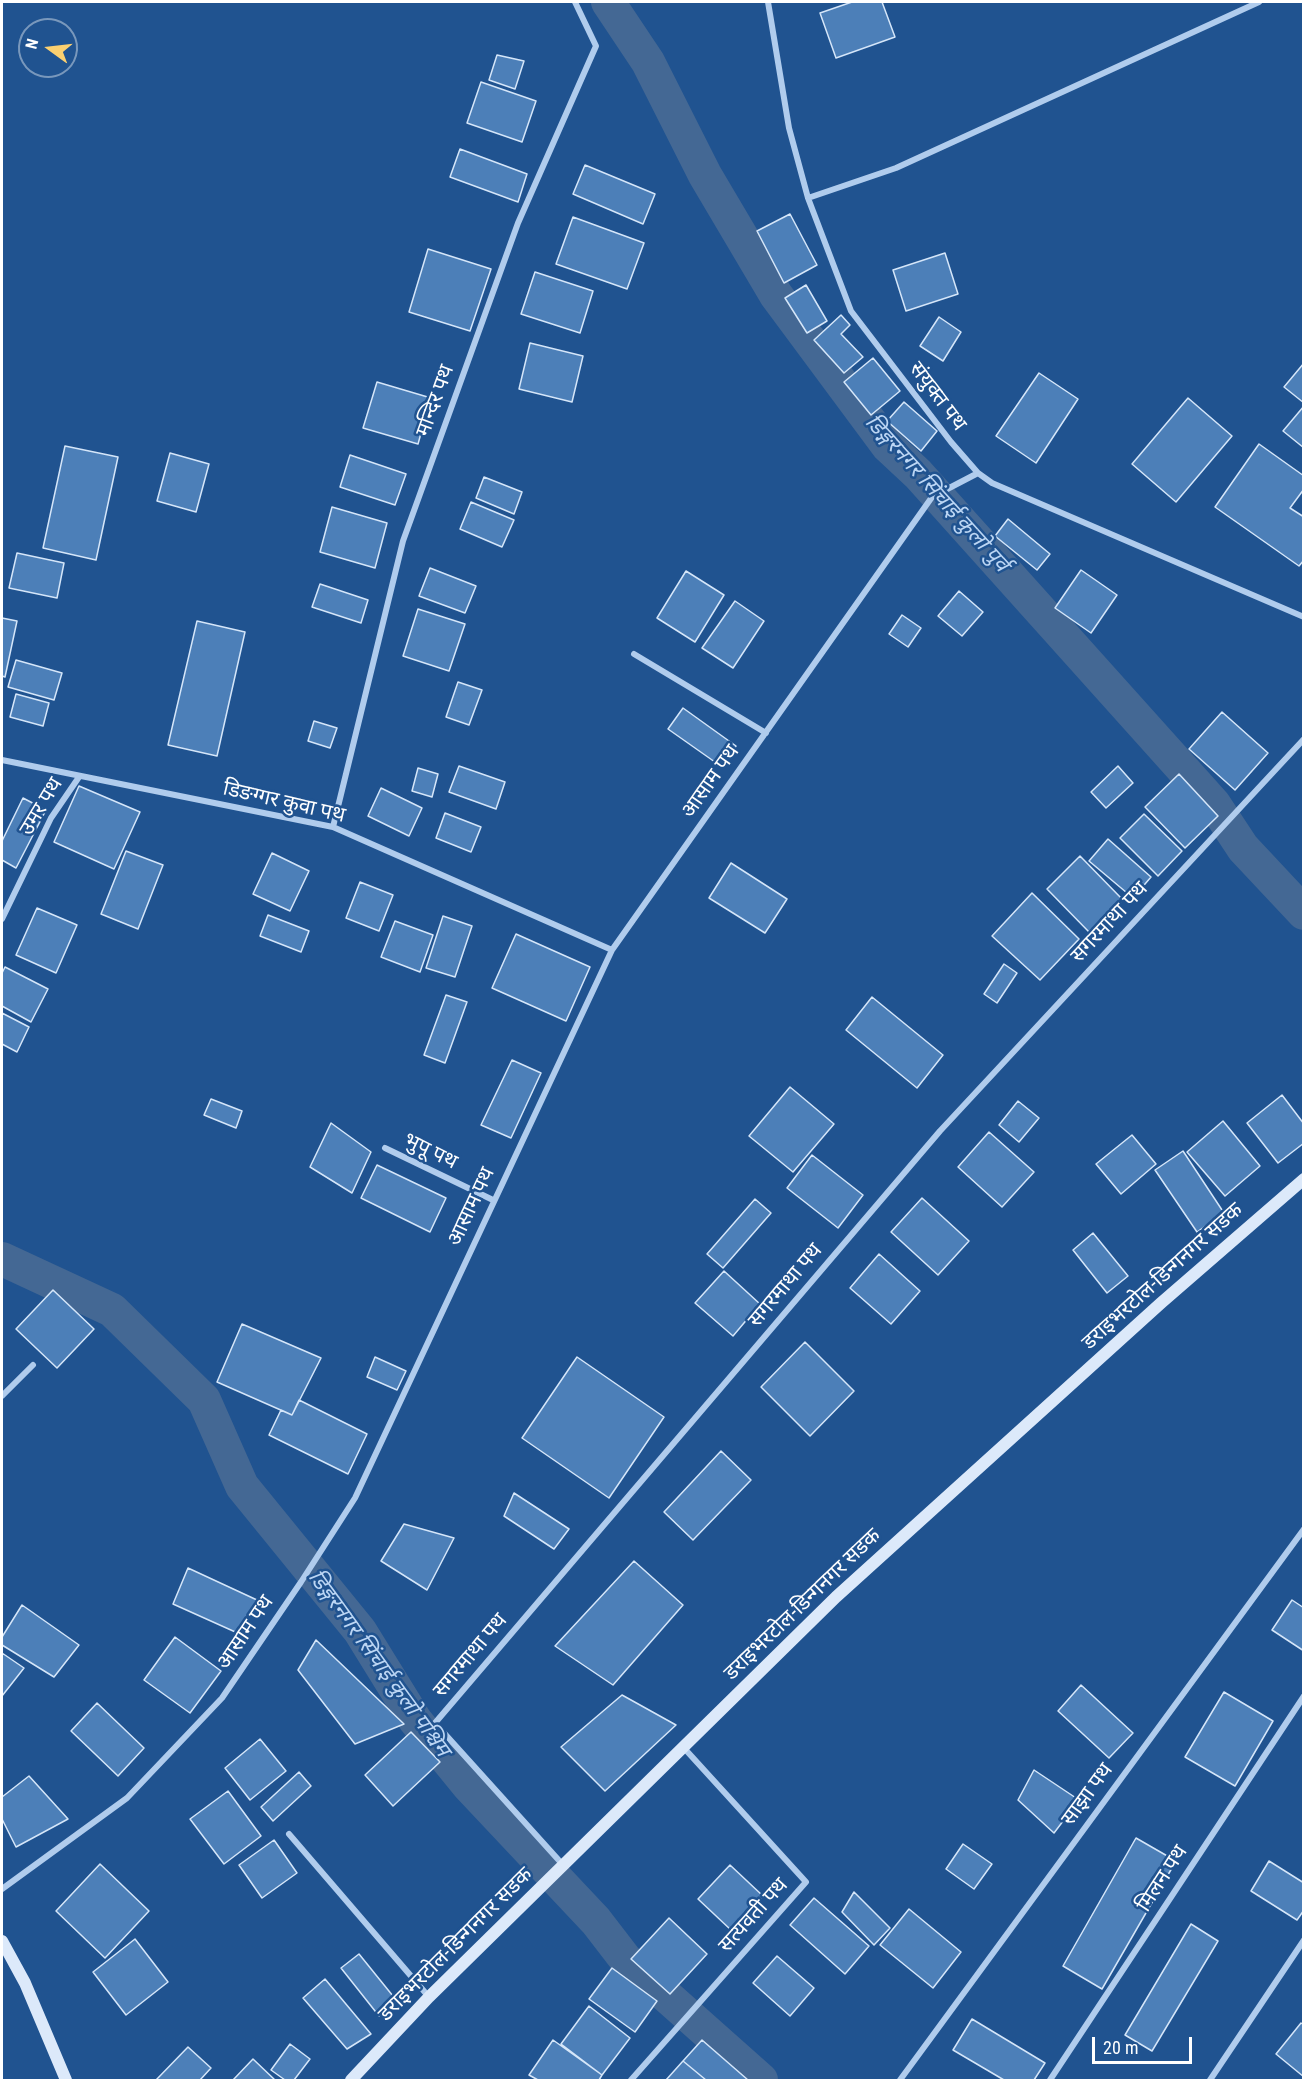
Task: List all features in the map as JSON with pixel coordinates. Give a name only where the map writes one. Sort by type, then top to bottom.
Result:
[{"type":"street","name":"मन्दिर पथ","points":[[333,827],[402,541],[518,223],[596,46],[575,2]]},
{"type":"street","name":"संयुक्त पथ","points":[[768,2],[789,128],[808,198],[852,311],[977,474],[992,483],[1304,617]]},
{"type":"street","points":[[808,198],[896,168],[1259,2]]},
{"type":"street","name":"आसाम पथ","points":[[2,1889],[127,1798],[222,1698],[354,1498],[612,950],[932,497],[977,474]]},
{"type":"street","points":[[634,654],[766,733]]},
{"type":"street","name":"सगरमाथा पथ","points":[[559,1870],[435,1723],[940,1131],[1304,739]]},
{"type":"street","name":"डिङग्गर कुवा पथ","points":[[2,760],[333,827],[612,950]]},
{"type":"street","name":"उमर पथ","points":[[2,919],[51,818],[79,777]]},
{"type":"street","name":"भुपू पथ","points":[[385,1148],[494,1200]]},
{"type":"street","name":"डराइभरटोल-डिन्गनगर सडक","points":[[351,2080],[429,1997],[836,1597],[1161,1303],[1304,1179]]},
{"type":"street","points":[[2,1396],[33,1365]]},
{"type":"street","name":"साझा पथ","points":[[900,2080],[1304,1528]]},
{"type":"street","name":"मिलन पथ","points":[[1050,2080],[1304,1696]]},
{"type":"street","name":"सत्यवती पथ","points":[[631,2080],[806,1882],[684,1748]]},
{"type":"street","points":[[289,1834],[429,1997]]},
{"type":"street","points":[[1210,2080],[1304,1940]]},
{"type":"street","points":[[2,1941],[25,1983],[66,2080]]},
{"type":"building","points":[[852,2],[882,2],[895,37],[836,58],[820,13]]},
{"type":"building","points":[[497,55],[524,61],[515,89],[489,80]]},
{"type":"building","points":[[481,82],[536,101],[522,142],[467,123]]},
{"type":"building","points":[[460,149],[527,174],[518,202],[450,177]]},
{"type":"building","points":[[585,165],[655,194],[643,224],[573,194]]},
{"type":"building","points":[[790,214],[817,265],[784,283],[757,231]]},
{"type":"building","points":[[573,217],[644,243],[627,289],[556,264]]},
{"type":"building","points":[[428,249],[491,269],[470,331],[409,312]]},
{"type":"building","points":[[945,253],[958,294],[906,311],[893,270]]},
{"type":"building","points":[[535,272],[593,291],[580,333],[521,314]]},
{"type":"building","points":[[806,285],[827,321],[807,333],[785,298]]},
{"type":"building","points":[[841,315],[850,325],[841,334],[863,357],[844,373],[814,340]]},
{"type":"building","points":[[939,317],[961,332],[943,361],[920,346]]},
{"type":"building","points":[[530,343],[583,356],[572,402],[519,389]]},
{"type":"building","points":[[873,358],[900,391],[871,415],[844,382]]},
{"type":"building","points":[[1304,363],[1304,403],[1284,387]]},
{"type":"building","points":[[1039,373],[1078,399],[1036,463],[996,436]]},
{"type":"building","points":[[377,382],[431,398],[418,444],[363,428]]},
{"type":"building","points":[[1188,398],[1232,436],[1176,502],[1132,464]]},
{"type":"building","points":[[904,402],[937,431],[921,451],[887,421]]},
{"type":"building","points":[[1304,406],[1304,448],[1283,431]]},
{"type":"building","points":[[1259,444],[1304,476],[1304,489],[1290,508],[1304,517],[1304,560],[1299,566],[1215,507]]},
{"type":"building","points":[[65,446],[118,457],[96,560],[43,548]]},
{"type":"building","points":[[170,453],[209,464],[196,512],[157,501]]},
{"type":"building","points":[[350,455],[406,474],[395,505],[340,487]]},
{"type":"building","points":[[484,477],[522,492],[514,514],[476,498]]},
{"type":"building","points":[[471,502],[514,520],[502,547],[460,529]]},
{"type":"building","points":[[332,507],[387,523],[375,568],[320,552]]},
{"type":"building","points":[[1008,519],[1050,554],[1037,570],[995,536]]},
{"type":"building","points":[[17,553],[64,563],[57,598],[9,588]]},
{"type":"building","points":[[430,568],[476,586],[465,613],[419,596]]},
{"type":"building","points":[[1081,570],[1117,595],[1091,633],[1055,608]]},
{"type":"building","points":[[686,571],[724,595],[695,642],[657,618]]},
{"type":"building","points":[[320,584],[368,600],[361,623],[312,607]]},
{"type":"building","points":[[959,591],[983,612],[962,636],[938,616]]},
{"type":"building","points":[[735,601],[764,621],[733,668],[702,648]]},
{"type":"building","points":[[418,609],[465,624],[449,671],[403,656]]},
{"type":"building","points":[[902,615],[921,628],[908,647],[889,634]]},
{"type":"building","points":[[2,618],[17,621],[5,677],[2,676]]},
{"type":"building","points":[[197,621],[245,632],[217,756],[168,745]]},
{"type":"building","points":[[16,660],[62,673],[54,700],[8,687]]},
{"type":"building","points":[[458,682],[482,690],[469,725],[446,717]]},
{"type":"building","points":[[16,694],[49,703],[43,726],[10,717]]},
{"type":"building","points":[[683,708],[736,746],[722,767],[668,729]]},
{"type":"building","points":[[1222,712],[1268,753],[1235,790],[1189,749]]},
{"type":"building","points":[[314,721],[337,728],[330,748],[308,741]]},
{"type":"building","points":[[459,766],[505,782],[496,809],[449,792]]},
{"type":"building","points":[[1118,766],[1133,783],[1106,808],[1091,792]]},
{"type":"building","points":[[418,768],[438,774],[432,797],[412,791]]},
{"type":"building","points":[[1179,774],[1218,816],[1185,848],[1145,807]]},
{"type":"building","points":[[79,786],[140,812],[114,869],[54,842]]},
{"type":"building","points":[[381,788],[422,808],[409,836],[368,816]]},
{"type":"building","points":[[23,798],[46,810],[16,868],[2,860],[2,841]]},
{"type":"building","points":[[445,813],[481,827],[471,852],[436,838]]},
{"type":"building","points":[[1144,814],[1182,851],[1158,876],[1120,838]]},
{"type":"building","points":[[1108,839],[1151,877],[1133,898],[1089,861]]},
{"type":"building","points":[[126,851],[163,865],[138,929],[101,914]]},
{"type":"building","points":[[272,853],[309,871],[290,911],[253,894]]},
{"type":"building","points":[[1080,856],[1123,900],[1090,933],[1047,889]]},
{"type":"building","points":[[731,863],[787,899],[765,933],[709,898]]},
{"type":"building","points":[[360,882],[393,895],[379,931],[346,918]]},
{"type":"building","points":[[1032,893],[1079,939],[1040,980],[992,936]]},
{"type":"building","points":[[37,908],[77,925],[56,973],[16,955]]},
{"type":"building","points":[[268,915],[309,931],[301,952],[260,936]]},
{"type":"building","points":[[443,916],[472,926],[455,977],[426,968]]},
{"type":"building","points":[[395,921],[433,935],[420,972],[381,957]]},
{"type":"building","points":[[516,934],[590,967],[566,1021],[492,988]]},
{"type":"building","points":[[1004,964],[1017,973],[997,1003],[984,994]]},
{"type":"building","points":[[5,967],[48,989],[31,1022],[2,1006],[2,973]]},
{"type":"building","points":[[446,995],[467,1002],[445,1063],[424,1055]]},
{"type":"building","points":[[872,997],[943,1055],[917,1088],[846,1030]]},
{"type":"building","points":[[2,1013],[29,1027],[17,1052],[2,1044]]},
{"type":"building","points":[[512,1060],[541,1073],[511,1138],[481,1125]]},
{"type":"building","points":[[790,1087],[834,1124],[793,1172],[749,1136]]},
{"type":"building","points":[[1282,1095],[1304,1124],[1304,1143],[1278,1163],[1247,1123]]},
{"type":"building","points":[[211,1099],[242,1111],[236,1128],[204,1115]]},
{"type":"building","points":[[1018,1101],[1039,1118],[1019,1142],[999,1125]]},
{"type":"building","points":[[1223,1121],[1260,1166],[1225,1196],[1187,1152]]},
{"type":"building","points":[[331,1123],[371,1152],[352,1193],[310,1167]]},
{"type":"building","points":[[989,1132],[1034,1172],[1002,1207],[958,1167]]},
{"type":"building","points":[[1132,1135],[1156,1164],[1121,1194],[1096,1164]]},
{"type":"building","points":[[1183,1151],[1224,1213],[1197,1232],[1155,1170]]},
{"type":"building","points":[[812,1155],[863,1195],[838,1228],[787,1188]]},
{"type":"building","points":[[377,1165],[446,1198],[430,1232],[361,1198]]},
{"type":"building","points":[[922,1198],[969,1241],[938,1275],[891,1232]]},
{"type":"building","points":[[755,1199],[771,1213],[723,1268],[707,1254]]},
{"type":"building","points":[[1093,1233],[1128,1276],[1107,1293],[1073,1250]]},
{"type":"building","points":[[879,1254],[920,1291],[891,1324],[850,1288]]},
{"type":"building","points":[[724,1271],[760,1304],[733,1336],[695,1303]]},
{"type":"building","points":[[53,1290],[94,1329],[57,1368],[16,1329]]},
{"type":"building","points":[[242,1324],[321,1358],[292,1415],[217,1382]]},
{"type":"building","points":[[805,1342],[854,1391],[810,1436],[761,1387]]},
{"type":"building","points":[[375,1357],[406,1371],[397,1390],[367,1377]]},
{"type":"building","points":[[577,1357],[664,1417],[609,1498],[522,1438]]},
{"type":"building","points":[[299,1400],[367,1434],[348,1474],[269,1435],[281,1410],[292,1415]]},
{"type":"building","points":[[721,1451],[751,1480],[693,1540],[664,1512]]},
{"type":"building","points":[[514,1493],[569,1529],[554,1549],[504,1516]]},
{"type":"building","points":[[404,1524],[454,1538],[427,1590],[381,1561]]},
{"type":"building","points":[[634,1561],[683,1605],[613,1685],[555,1646]]},
{"type":"building","points":[[188,1568],[257,1600],[242,1635],[173,1604]]},
{"type":"building","points":[[1292,1600],[1304,1608],[1304,1651],[1272,1630]]},
{"type":"building","points":[[22,1605],[79,1645],[54,1677],[2,1645],[2,1637]]},
{"type":"building","points":[[175,1637],[221,1671],[190,1713],[144,1680]]},
{"type":"building","points":[[316,1640],[404,1724],[355,1744],[298,1670]]},
{"type":"building","points":[[2,1653],[24,1668],[2,1696]]},
{"type":"building","points":[[1081,1685],[1133,1733],[1109,1758],[1058,1711]]},
{"type":"building","points":[[1224,1692],[1273,1721],[1235,1786],[1185,1757]]},
{"type":"building","points":[[622,1695],[676,1725],[605,1791],[561,1747]]},
{"type":"building","points":[[97,1703],[144,1748],[118,1776],[71,1731]]},
{"type":"building","points":[[411,1732],[440,1762],[393,1806],[365,1775]]},
{"type":"building","points":[[260,1739],[286,1771],[250,1800],[225,1768]]},
{"type":"building","points":[[1034,1770],[1079,1800],[1054,1833],[1018,1800]]},
{"type":"building","points":[[299,1772],[311,1786],[273,1821],[261,1807]]},
{"type":"building","points":[[29,1776],[68,1819],[16,1847],[2,1819],[2,1797]]},
{"type":"building","points":[[228,1791],[261,1836],[224,1864],[190,1819]]},
{"type":"building","points":[[1136,1838],[1176,1861],[1102,1989],[1063,1966]]},
{"type":"building","points":[[274,1840],[297,1873],[262,1898],[239,1865]]},
{"type":"building","points":[[963,1844],[992,1864],[974,1889],[946,1869]]},
{"type":"building","points":[[1269,1861],[1304,1883],[1304,1910],[1297,1920],[1251,1891]]},
{"type":"building","points":[[100,1864],[149,1911],[105,1958],[56,1911]]},
{"type":"building","points":[[730,1865],[763,1896],[731,1930],[698,1899]]},
{"type":"building","points":[[854,1892],[890,1928],[874,1945],[842,1912]]},
{"type":"building","points":[[814,1898],[869,1946],[845,1974],[790,1925]]},
{"type":"building","points":[[909,1909],[961,1952],[933,1988],[880,1945]]},
{"type":"building","points":[[669,1918],[707,1954],[670,1994],[631,1959]]},
{"type":"building","points":[[1191,1924],[1218,1941],[1152,2051],[1125,2035]]},
{"type":"building","points":[[135,1939],[168,1982],[126,2015],[93,1972]]},
{"type":"building","points":[[359,1954],[397,2001],[379,2016],[341,1968]]},
{"type":"building","points":[[777,1956],[814,1988],[790,2016],[753,1983]]},
{"type":"building","points":[[612,1968],[657,2001],[635,2032],[589,1999]]},
{"type":"building","points":[[325,1979],[371,2034],[347,2049],[303,1998]]},
{"type":"building","points":[[589,2006],[630,2038],[602,2075],[561,2044]]},
{"type":"building","points":[[972,2019],[1045,2063],[1034,2080],[1004,2080],[953,2050]]},
{"type":"building","points":[[1301,2023],[1304,2025],[1304,2077],[1276,2054]]},
{"type":"building","points":[[553,2040],[602,2075],[599,2080],[538,2080],[529,2075]]},
{"type":"building","points":[[702,2040],[748,2080],[706,2080],[683,2061]]},
{"type":"building","points":[[290,2044],[310,2059],[294,2080],[285,2080],[271,2070]]},
{"type":"building","points":[[188,2047],[211,2068],[200,2080],[156,2080]]},
{"type":"building","points":[[253,2059],[275,2080],[233,2080]]},
{"type":"building","points":[[683,2061],[706,2080],[666,2080]]},
{"type":"waterway","name":"डिङ्गरनगर सिंचाई कुलो पुर्व","points":[[608,2],[648,62],[705,175],[776,295],[888,446],[918,474],[1214,804],[1243,848],[1304,913]]},
{"type":"waterway","name":"डिङ्गरनगर सिंचाई कुलो पश्चिम","points":[[2,1259],[112,1310],[204,1400],[242,1486],[360,1631],[415,1720],[468,1785],[596,1921],[626,1960],[761,2080]]}]
